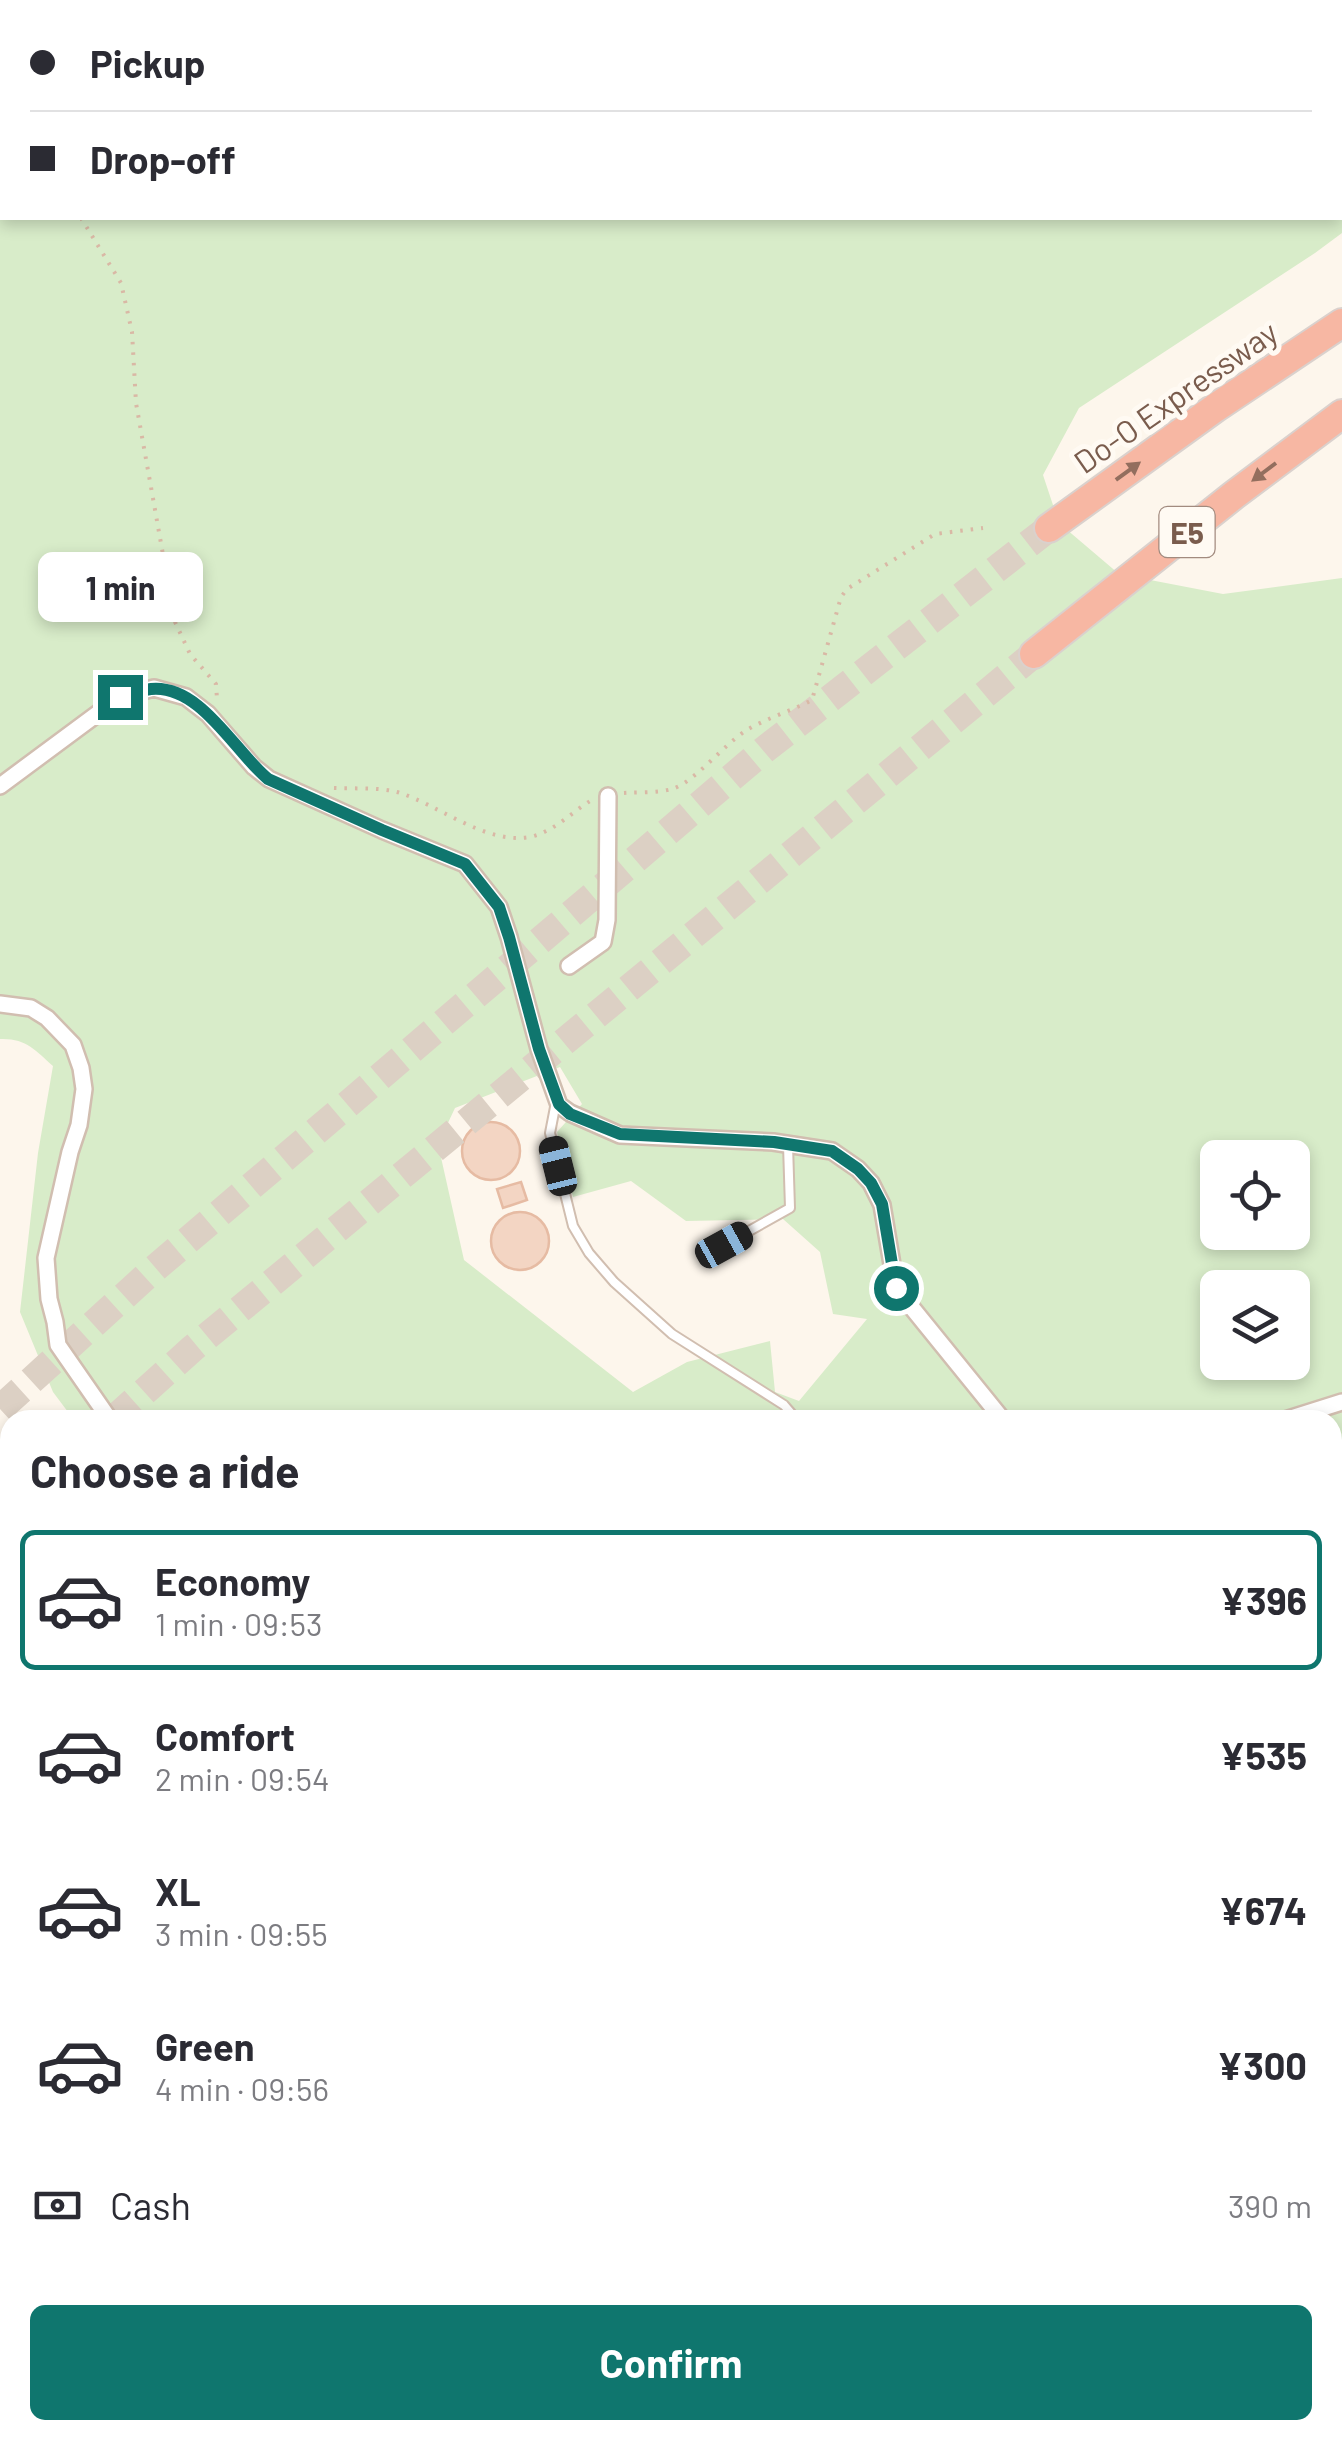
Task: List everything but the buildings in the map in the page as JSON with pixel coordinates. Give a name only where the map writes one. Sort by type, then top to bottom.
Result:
[{"type":"highway","name":"Do-O Expressway","points":[[1049,528],[1215,408],[1342,323]]},
{"type":"highway","name":"E5","points":[[1034,654],[1342,414]]},
{"type":"street","points":[[0,786],[120,697],[154,688],[186,697],[208,714],[268,779],[465,864],[499,907],[539,1049],[559,1104],[570,1114],[620,1134],[832,1151],[858,1169],[882,1204],[896,1288],[995,1410]]},
{"type":"street","points":[[569,966],[603,942],[607,920],[608,796]]},
{"type":"street","points":[[0,1004],[31,1008],[47,1018],[73,1044],[80,1068],[84,1089],[79,1125],[46,1258],[58,1345],[103,1410]]},
{"type":"street","points":[[1317,1410],[1342,1402]]},
{"type":"lane","points":[[557,1098],[550,1133],[573,1226],[589,1252],[614,1282],[672,1334],[788,1410]]},
{"type":"lane","points":[[724,1245],[790,1208],[788,1145]]},
{"type":"path","points":[[82,220],[121,282],[132,332],[136,402],[175,622],[190,654],[216,684],[218,706],[208,714]]},
{"type":"path","points":[[317,787],[395,792],[482,830],[512,837],[548,830],[589,801],[673,788],[751,727],[812,700],[840,597],[847,589],[935,534],[983,528]]},
{"type":"green space","points":[[0,220],[1342,220],[1342,233],[1315,253],[1079,408],[1043,475],[1059,523],[1119,574],[1223,594],[1342,578],[1342,1410],[66,1410],[53,1392],[20,1312],[38,1153],[53,1066],[23,1043],[0,1039]],"holes":[[[560,1067],[582,1104],[557,1132],[573,1197],[631,1181],[686,1221],[783,1219],[820,1252],[833,1314],[867,1319],[799,1401],[775,1392],[770,1341],[687,1362],[633,1392],[464,1260],[438,1144],[455,1108]]]},
{"type":"tunnel","points":[[0,1409],[153,1270],[764,750],[1049,528]]},
{"type":"tunnel","points":[[124,1410],[193,1348],[1034,654]]},
{"type":"route","points":[[120,697],[154,688],[186,697],[214,719],[268,779],[465,864],[499,907],[539,1049],[559,1104],[586,1122],[620,1134],[774,1142],[832,1151],[858,1169],[882,1204],[896,1288]]}]
